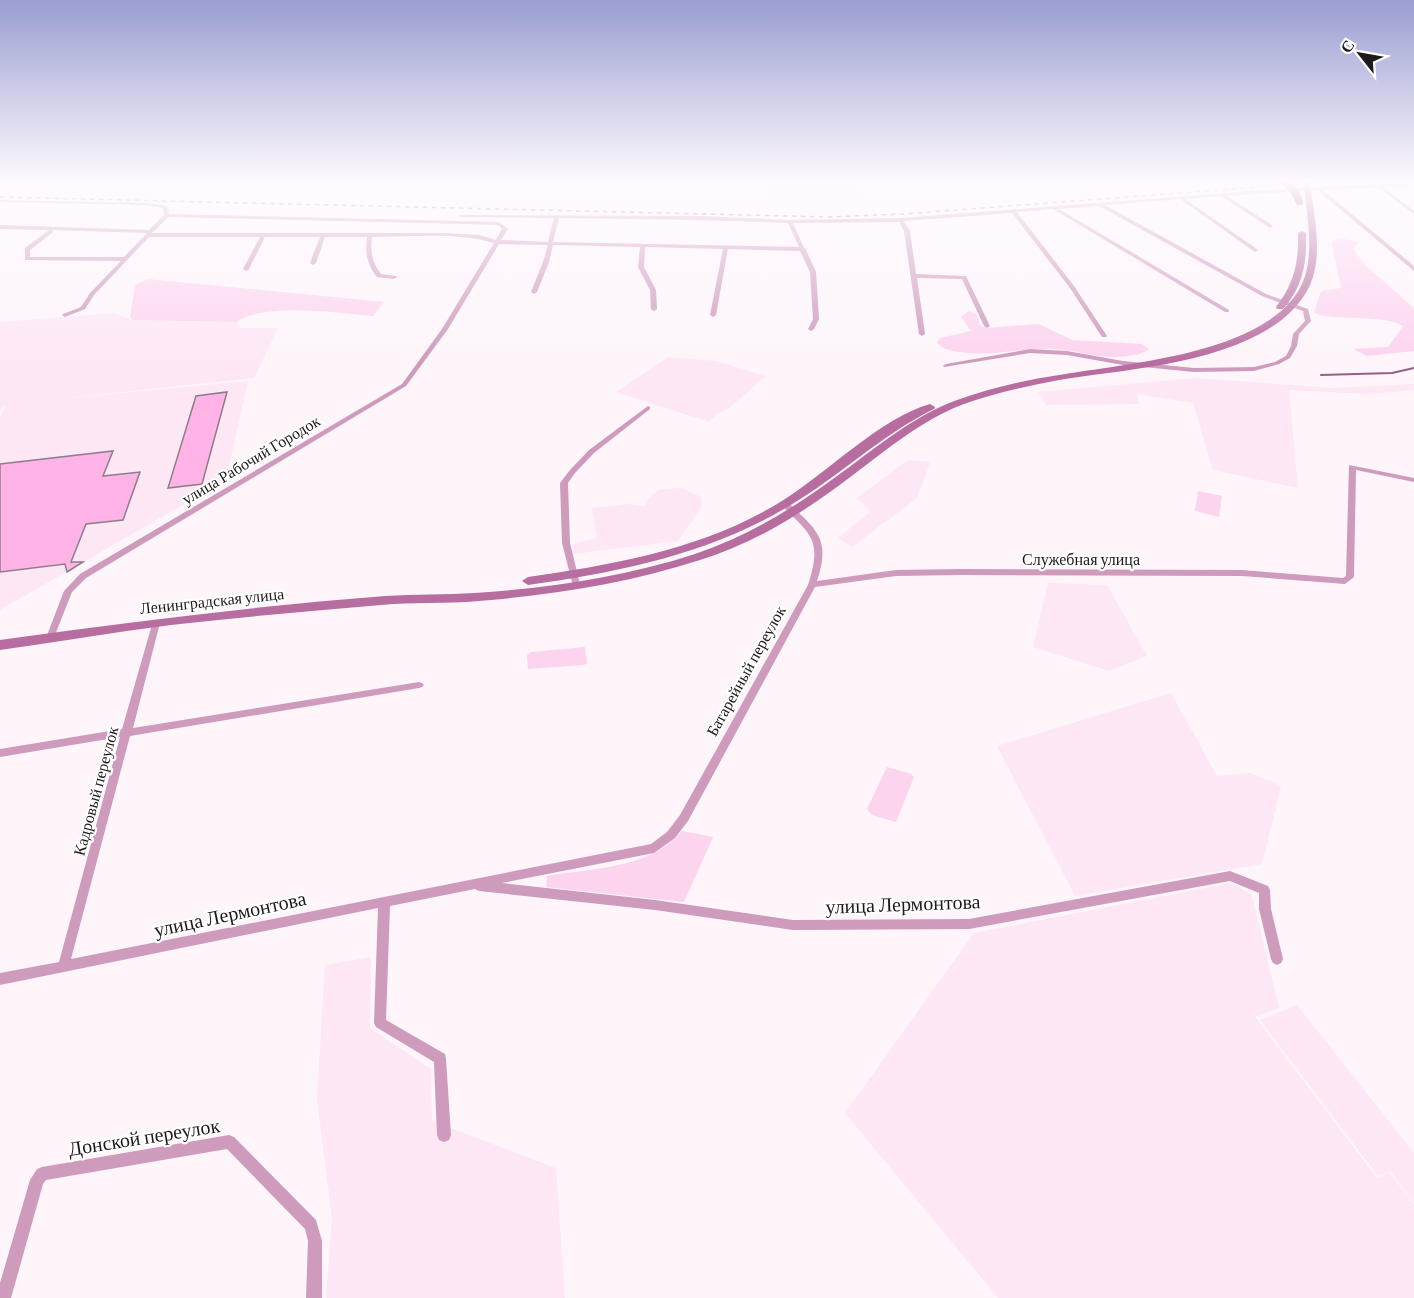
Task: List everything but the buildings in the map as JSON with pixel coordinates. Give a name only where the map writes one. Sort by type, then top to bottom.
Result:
[{"type":"main road","points":[[1279,313],[1292,292],[1300,271],[1302,241]]},
{"type":"main road","points":[[1279,313],[1301,295],[1310,273],[1312,241]]},
{"type":"main road","name":"Ленинградская улица","points":[[0,645],[156,623],[428,597],[474,597],[694,558],[744,539],[789,508],[832,486],[884,445],[936,414],[979,397],[1054,375],[1163,361],[1248,336],[1279,313]]},
{"type":"street","points":[[38,241],[27,249],[27,259],[125,259]]},
{"type":"street","points":[[65,315],[83,308],[142,241]]},
{"type":"street","points":[[246,269],[261,241]]},
{"type":"street","points":[[313,263],[321,241]]},
{"type":"street","points":[[369,241],[368,255],[376,272],[383,277],[394,277]]},
{"type":"street","points":[[493,241],[804,249]]},
{"type":"street","points":[[800,241],[814,284],[816,320],[811,329]]},
{"type":"street","points":[[908,241],[922,333]]},
{"type":"street","points":[[1036,241],[1072,287],[1104,336]]},
{"type":"street","points":[[1108,241],[1227,311]]},
{"type":"street","points":[[946,366],[1030,351],[1067,353],[1123,363],[1194,370],[1238,370],[1277,363],[1288,357],[1294,346],[1296,334],[1309,318],[1306,310],[1264,295],[1165,241]]},
{"type":"street","points":[[1242,241],[1255,250]]},
{"type":"street","points":[[1380,241],[1414,269]]},
{"type":"street","name":"улица Рабочий Городок","points":[[50,638],[68,591],[83,576],[404,385],[445,329],[498,242]]},
{"type":"street","points":[[534,292],[546,262],[550,242]]},
{"type":"street","points":[[643,245],[642,267],[653,290],[654,309]]},
{"type":"street","points":[[713,315],[726,247]]},
{"type":"street","points":[[914,276],[963,277],[987,326]]},
{"type":"street","points":[[575,579],[566,543],[564,483],[594,449],[648,408]]},
{"type":"street","name":"Служебная улица","points":[[812,585],[896,573],[961,572],[1242,573],[1338,582],[1349,579],[1352,467],[1414,480]]},
{"type":"street","name":"Батарейный переулок","points":[[654,848],[671,835],[684,818],[812,585],[821,548],[815,536],[789,508]]},
{"type":"street","name":"Кадровый переулок","points":[[63,967],[156,623]]},
{"type":"street","points":[[0,753],[419,685]]},
{"type":"street","name":"улица Лермонтова","points":[[0,979],[654,848]]},
{"type":"street","name":"улица Лермонтова","points":[[468,884],[656,905],[793,925],[958,924],[1230,876],[1264,890],[1265,909],[1277,959]]},
{"type":"street","points":[[384,902],[380,1023],[440,1059],[444,1136]]},
{"type":"street","name":"Донской переулок","points":[[3,1298],[37,1180],[42,1174],[226,1142],[233,1144],[311,1225],[315,1241],[314,1298]]},
{"type":"shaded area","points":[[1333,241],[1358,242],[1353,249],[1365,265],[1414,308],[1414,351],[1367,356],[1353,349],[1388,347],[1403,326],[1382,320],[1330,317],[1314,312],[1321,291],[1341,288]]},
{"type":"shaded area","points":[[148,279],[384,302],[373,316],[302,310],[265,312],[236,322],[132,320],[130,317],[135,285]]},
{"type":"shaded area","points":[[969,311],[976,313],[980,325],[986,328],[1039,324],[1072,340],[1142,344],[1149,349],[1135,355],[1111,357],[1054,349],[992,353],[963,352],[949,350],[937,343],[940,338],[971,331],[961,317]]},
{"type":"shaded area","points":[[115,313],[132,320],[236,322],[240,328],[278,328],[254,378],[58,399],[248,381],[226,480],[0,610],[0,417],[7,406],[0,409],[0,322]]},
{"type":"shaded area","points":[[669,357],[716,361],[766,376],[728,409],[717,414],[709,422],[616,392]]},
{"type":"shaded area","points":[[1196,378],[1333,388],[1414,384],[1414,390],[1368,394],[1289,390],[1298,488],[1213,470],[1193,403],[1137,394],[1139,404],[1046,405],[1038,392]]},
{"type":"shaded area","points":[[908,460],[930,462],[917,498],[852,547],[838,538],[871,511],[857,498]]},
{"type":"shaded area","points":[[683,488],[701,497],[702,506],[678,541],[574,554],[573,544],[597,538],[592,508],[629,504],[645,506],[649,498],[660,489]]},
{"type":"shaded area","points":[[1198,491],[1222,496],[1219,517],[1195,511]]},
{"type":"shaded area","points":[[1048,583],[1107,585],[1147,656],[1109,671],[1033,647]]},
{"type":"shaded area","points":[[585,647],[587,663],[584,665],[528,669],[527,655],[531,652]]},
{"type":"shaded area","points":[[1171,693],[1217,776],[1251,773],[1281,786],[1262,864],[1075,896],[997,746]]},
{"type":"shaded area","points":[[887,767],[914,777],[896,822],[872,815],[867,809]]},
{"type":"shaded area","points":[[682,831],[713,837],[684,902],[546,887],[547,876],[620,865],[638,860],[669,844]]},
{"type":"shaded area","points":[[1231,883],[1252,895],[1279,1008],[1255,1017],[1377,1178],[1389,1172],[1414,1204],[1414,1298],[998,1298],[845,1113],[974,933]]},
{"type":"shaded area","points":[[371,957],[370,1028],[431,1069],[432,1121],[556,1168],[565,1298],[326,1298],[332,1218],[317,1099],[325,965]]},
{"type":"shaded area","points":[[1297,1005],[1414,1153],[1414,1203],[1390,1171],[1378,1176],[1260,1020]]},
{"type":"waterway","points":[[1321,375],[1392,373],[1414,368]]}]
